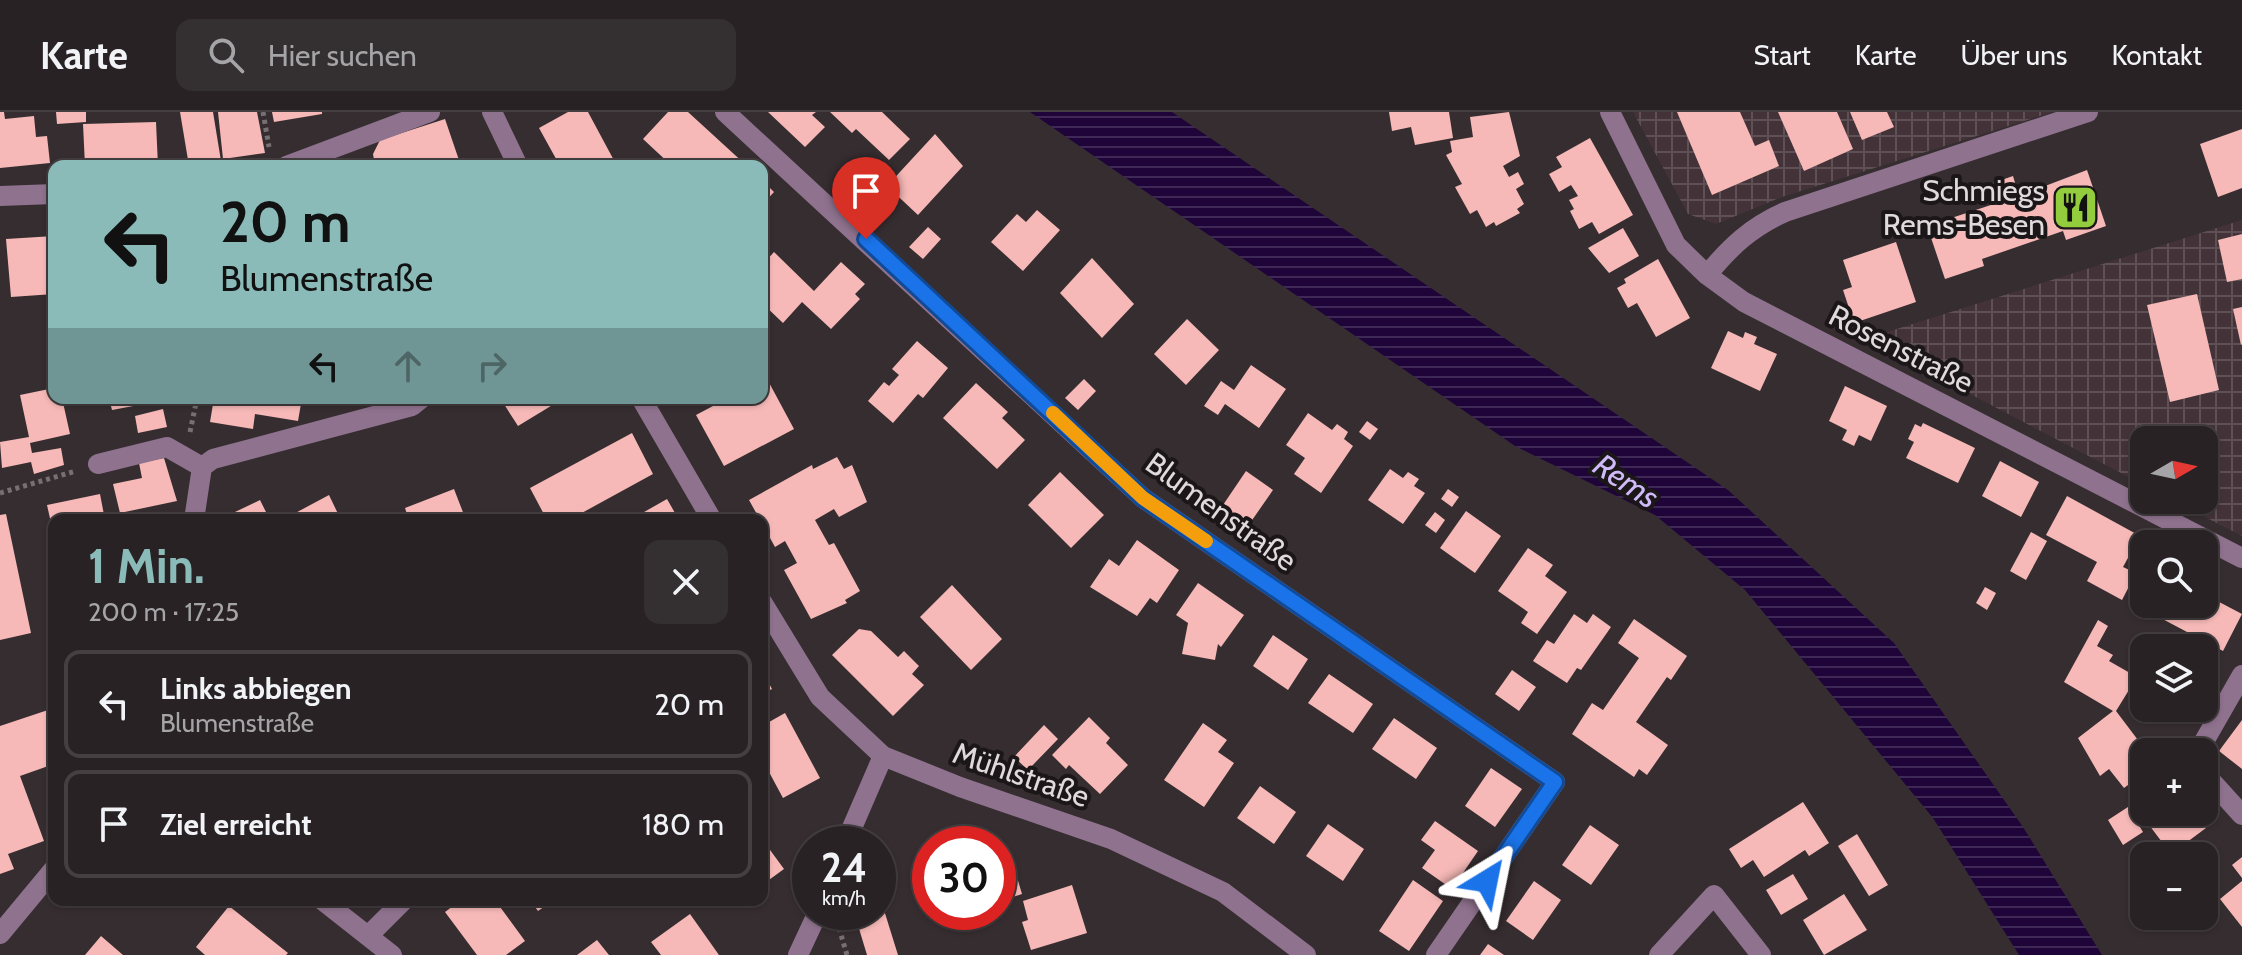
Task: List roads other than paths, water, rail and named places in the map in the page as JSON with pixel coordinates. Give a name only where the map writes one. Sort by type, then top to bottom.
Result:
[{"type":"street","points":[[281,160],[430,112]]},
{"type":"street","points":[[492,112],[515,160]]},
{"type":"street","name":"Blumenstraße","points":[[725,112],[1143,498],[1555,782],[1436,955]]},
{"type":"street","name":"Rosenstraße","points":[[1610,112],[1676,245],[1707,275],[1744,302],[2242,558]]},
{"type":"street","points":[[1707,275],[1730,247],[1757,225],[1785,212],[2088,112]]},
{"type":"street","points":[[0,196],[48,194]]},
{"type":"street","points":[[195,514],[202,467],[213,459],[414,404]]},
{"type":"street","points":[[644,404],[709,514]]},
{"type":"street","points":[[98,464],[167,447],[202,467]]},
{"type":"street","name":"Mühlstraße","points":[[768,612],[820,697],[883,756],[960,787],[1111,839],[1223,892],[1306,955]]},
{"type":"street","points":[[2206,738],[2242,675]]},
{"type":"street","points":[[853,826],[883,756]]},
{"type":"street","points":[[2218,788],[2242,815]]},
{"type":"street","points":[[0,934],[48,876]]},
{"type":"street","points":[[1659,955],[1714,895],[1761,955]]},
{"type":"street","points":[[330,906],[392,955]]},
{"type":"street","points":[[369,935],[398,906]]},
{"type":"street","points":[[798,955],[810,930]]},
{"type":"water","name":"Rems","points":[[1030,112],[1172,112],[1728,490],[1894,643],[2023,827],[2102,955],[2019,955],[1933,818],[1745,590],[1655,515],[1515,446]]},
{"type":"place","name":"Schmiegs Rems-Besen","points":[[2076,208]]}]
